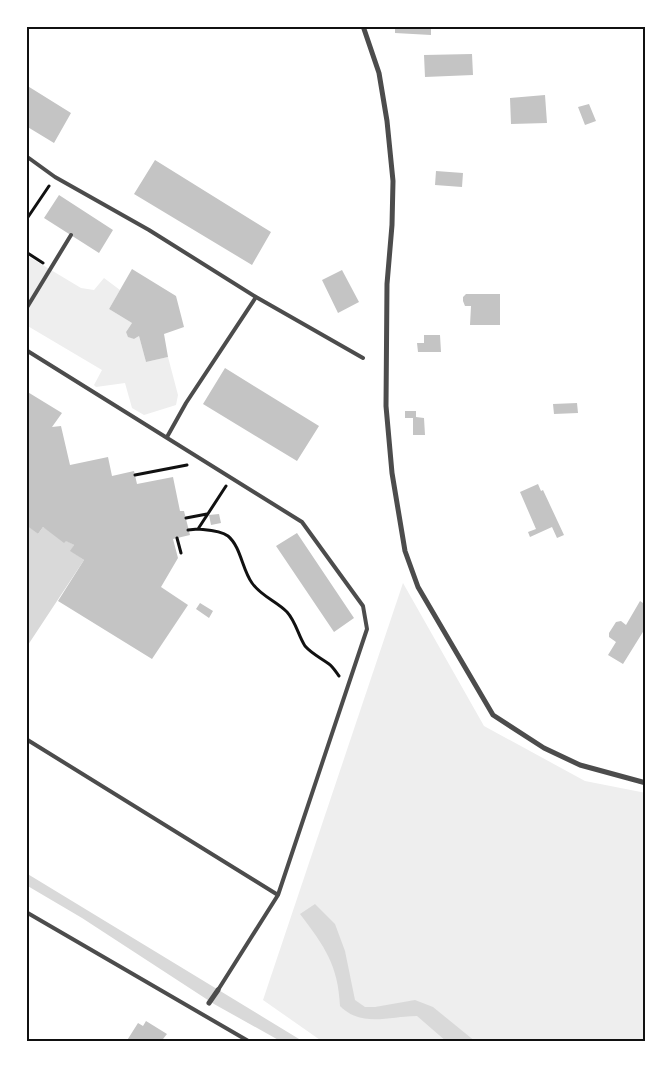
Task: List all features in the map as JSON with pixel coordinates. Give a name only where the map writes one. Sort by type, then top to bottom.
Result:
[{"type":"street","points":[[363,26],[379,73],[387,121],[393,181],[392,225],[387,284],[386,406],[392,473],[405,551],[418,587],[494,715],[544,748],[580,765],[646,783]]},
{"type":"street","points":[[210,1003],[218,990]]},
{"type":"lane","points":[[26,156],[55,177],[149,230],[256,297],[363,358]]},
{"type":"lane","points":[[26,309],[71,235]]},
{"type":"lane","points":[[167,437],[186,403],[256,297]]},
{"type":"lane","points":[[26,350],[302,522],[363,606],[367,629],[278,895],[218,990]]},
{"type":"lane","points":[[26,739],[278,895]]},
{"type":"lane","points":[[26,912],[250,1042]]},
{"type":"lane","points":[[203,1014],[210,1003]]},
{"type":"path","points":[[26,220],[55,177]]},
{"type":"path","points":[[26,252],[51,268]]},
{"type":"path","points":[[135,476],[187,466]]},
{"type":"path","points":[[198,529],[232,477]]},
{"type":"path","points":[[186,518],[207,514]]},
{"type":"path","points":[[188,530],[198,529],[223,533],[229,536],[252,584],[288,613],[305,645],[319,658],[329,664],[348,686]]},
{"type":"path","points":[[177,538],[181,553]]},
{"type":"shaded area","points":[[26,255],[81,288],[94,290],[104,278],[120,290],[109,309],[132,323],[126,332],[129,337],[134,339],[139,336],[146,362],[168,357],[178,395],[176,405],[144,415],[132,408],[125,383],[96,387],[94,385],[102,370],[26,325]]},
{"type":"shaded area","points":[[27,525],[38,534],[43,527],[74,545],[71,551],[84,560],[26,648]]},
{"type":"shaded area","points":[[403,583],[484,726],[585,781],[646,793],[646,1042],[323,1042],[263,1000]]},
{"type":"shaded area","points":[[26,873],[304,1042],[282,1042],[214,1004],[82,918],[26,885]]},
{"type":"shaded area","points":[[315,904],[335,924],[345,951],[355,1000],[365,1007],[375,1007],[415,1000],[433,1007],[476,1042],[447,1042],[417,1016],[367,1019],[348,1013],[340,1006],[339,992],[329,957],[300,914]]},
{"type":"building","points":[[395,26],[431,26],[431,35],[395,33]]},
{"type":"building","points":[[472,54],[473,75],[425,77],[424,55]]},
{"type":"building","points":[[26,85],[71,113],[54,143],[26,126]]},
{"type":"building","points":[[545,95],[547,123],[511,124],[510,98]]},
{"type":"building","points":[[589,104],[596,121],[585,125],[578,107]]},
{"type":"building","points":[[155,160],[271,232],[252,265],[134,194]]},
{"type":"building","points":[[436,171],[463,173],[462,187],[435,185]]},
{"type":"building","points":[[59,195],[113,230],[99,253],[44,218]]},
{"type":"building","points":[[132,269],[176,296],[184,327],[164,334],[168,357],[146,362],[139,336],[134,339],[128,337],[126,332],[132,323],[109,309]]},
{"type":"building","points":[[342,270],[359,302],[338,313],[322,280]]},
{"type":"building","points":[[466,294],[500,294],[500,325],[470,325],[471,306],[465,306],[463,301],[463,297]]},
{"type":"building","points":[[424,335],[440,335],[441,352],[418,352],[417,343],[424,343]]},
{"type":"building","points":[[225,368],[319,426],[297,461],[203,404]]},
{"type":"building","points":[[26,391],[62,413],[52,427],[61,426],[70,465],[108,457],[112,476],[134,471],[137,484],[173,477],[180,511],[184,511],[190,535],[173,539],[178,558],[161,587],[188,605],[152,659],[58,601],[84,560],[70,551],[74,545],[66,541],[64,543],[43,527],[38,534],[26,525]]},
{"type":"building","points":[[577,403],[578,413],[554,414],[553,404]]},
{"type":"building","points":[[405,411],[416,411],[416,417],[424,418],[425,435],[413,435],[413,418],[405,418]]},
{"type":"building","points":[[538,484],[541,491],[543,490],[564,535],[557,538],[552,527],[530,537],[528,532],[536,529],[520,492]]},
{"type":"building","points":[[219,514],[221,523],[211,525],[209,515]]},
{"type":"building","points":[[297,533],[354,618],[334,632],[276,546]]},
{"type":"building","points":[[640,601],[646,605],[646,627],[623,664],[608,655],[616,642],[609,637],[609,633],[616,622],[621,621],[626,625]]},
{"type":"building","points":[[200,603],[213,611],[209,618],[196,609]]},
{"type":"building","points":[[146,1021],[167,1034],[163,1039],[167,1042],[126,1042],[138,1023],[143,1026]]}]
